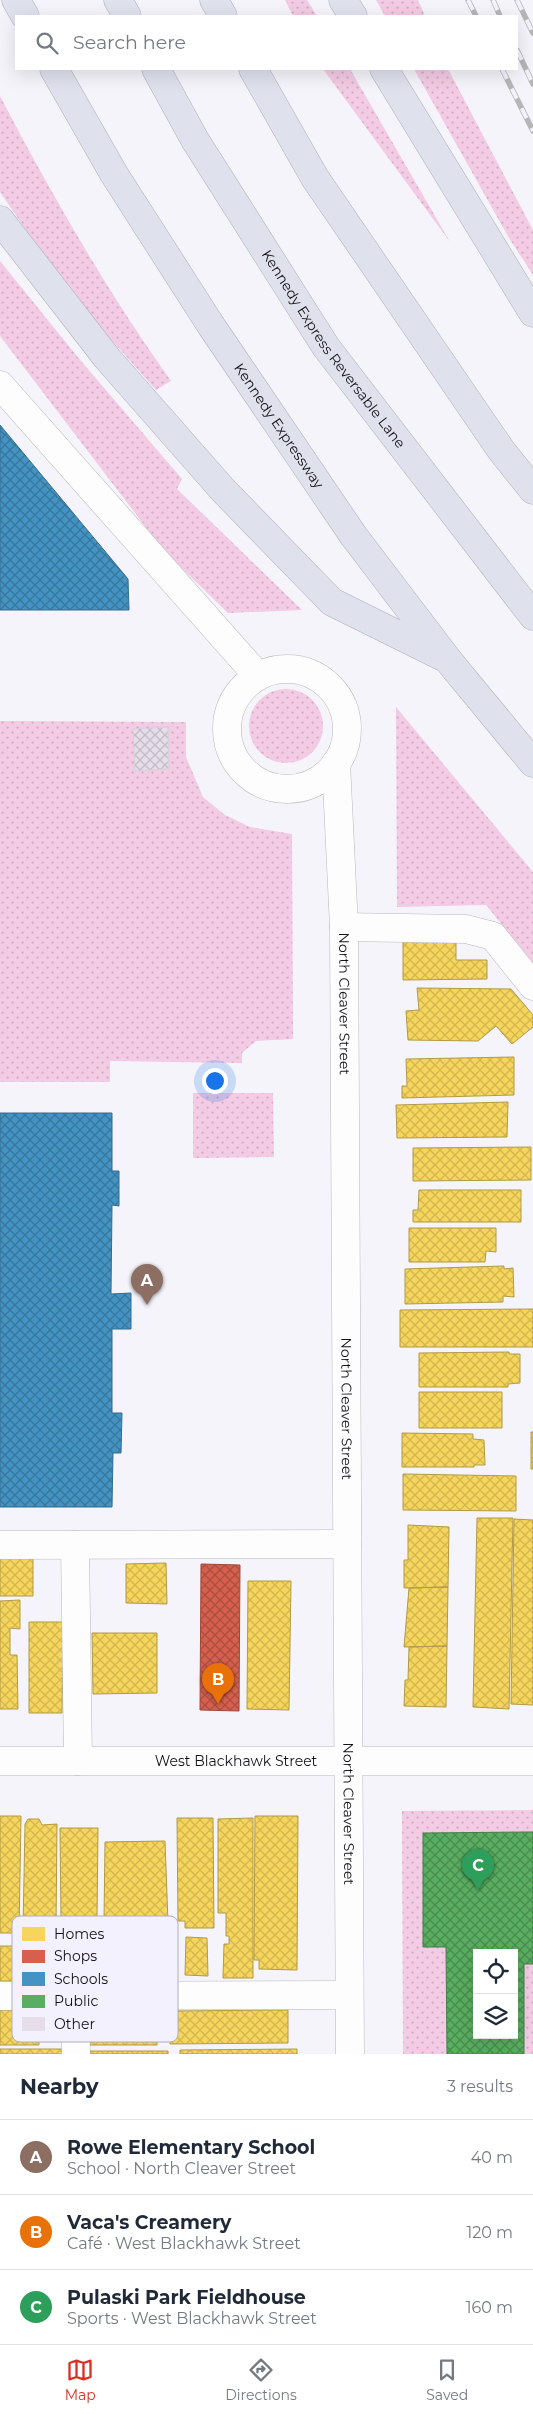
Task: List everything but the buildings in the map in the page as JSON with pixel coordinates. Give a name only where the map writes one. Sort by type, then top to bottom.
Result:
[{"type":"highway","points":[[16,0],[24,15]]},
{"type":"highway","points":[[118,0],[126,15]]},
{"type":"highway","points":[[214,0],[222,15]]},
{"type":"highway","points":[[343,0],[352,15]]},
{"type":"highway","name":"Kennedy Expressway","points":[[55,70],[114,174],[210,324],[353,536],[448,660],[533,762]]},
{"type":"highway","name":"Kennedy Express Reversable Lane","points":[[157,70],[195,140],[326,347],[533,616]]},
{"type":"highway","points":[[254,70],[315,178],[500,450],[533,490]]},
{"type":"highway","points":[[385,70],[533,313]]},
{"type":"highway","points":[[0,220],[114,366],[223,490],[332,602],[448,660]]},
{"type":"street","points":[[0,385],[258,676]]},
{"type":"street","name":"North Cleaver Street","points":[[293,669],[310,673],[326,682],[338,696],[345,713],[348,730],[344,747],[336,764],[322,778],[305,786],[285,788],[266,785],[249,775],[236,760],[228,743],[227,723],[232,705],[242,688],[258,676],[275,670],[293,669]]},
{"type":"street","name":"North Cleaver Street","points":[[336,764],[344,927],[350,2054]]},
{"type":"street","points":[[344,927],[466,929],[492,936],[533,986]]},
{"type":"street","points":[[0,1545],[347,1544]]},
{"type":"street","points":[[75,1545],[78,1761]]},
{"type":"street","name":"West Blackhawk Street","points":[[0,1761],[533,1761]]},
{"type":"street","points":[[178,1996],[349,1996]]},
{"type":"shaded area","points":[[285,0],[307,0],[316,15],[292,15]]},
{"type":"shaded area","points":[[376,0],[418,0],[425,15],[384,15]]},
{"type":"shaded area","points":[[324,70],[351,70],[450,242]]},
{"type":"shaded area","points":[[415,70],[449,70],[533,230],[533,275],[509,238]]},
{"type":"shaded area","points":[[0,96],[39,169],[102,277],[171,381],[156,390],[92,318],[43,255],[0,192]]},
{"type":"shaded area","points":[[0,261],[81,361],[182,479],[177,489],[302,610],[228,613],[164,551],[0,336]]},
{"type":"shaded area","points":[[286,689],[307,695],[317,705],[323,726],[317,747],[307,757],[286,763],[265,757],[255,747],[249,726],[255,705],[265,695]]},
{"type":"shaded area","points":[[396,707],[533,872],[533,963],[486,905],[397,907]]},
{"type":"shaded area","points":[[0,721],[186,722],[186,757],[203,797],[225,815],[250,827],[292,834],[293,1039],[256,1041],[242,1053],[242,1063],[110,1061],[110,1082],[0,1082]]},
{"type":"shaded area","points":[[193,1093],[273,1093],[274,1157],[193,1158]]},
{"type":"shaded area","points":[[533,1810],[533,2054],[403,2054],[402,1811]]},
{"type":"railway","points":[[468,0],[476,15]]},
{"type":"railway","points":[[493,0],[500,15]]},
{"type":"railway","points":[[517,0],[533,33]]},
{"type":"railway","points":[[518,52],[533,84]]},
{"type":"railway","points":[[502,70],[533,131]]},
{"type":"place","name":"Rowe Elementary School","points":[[147,1305]]},
{"type":"place","name":"Vaca's Creamery","points":[[218,1704]]},
{"type":"place","name":"Pulaski Park Fieldhouse","points":[[478,1890]]}]
